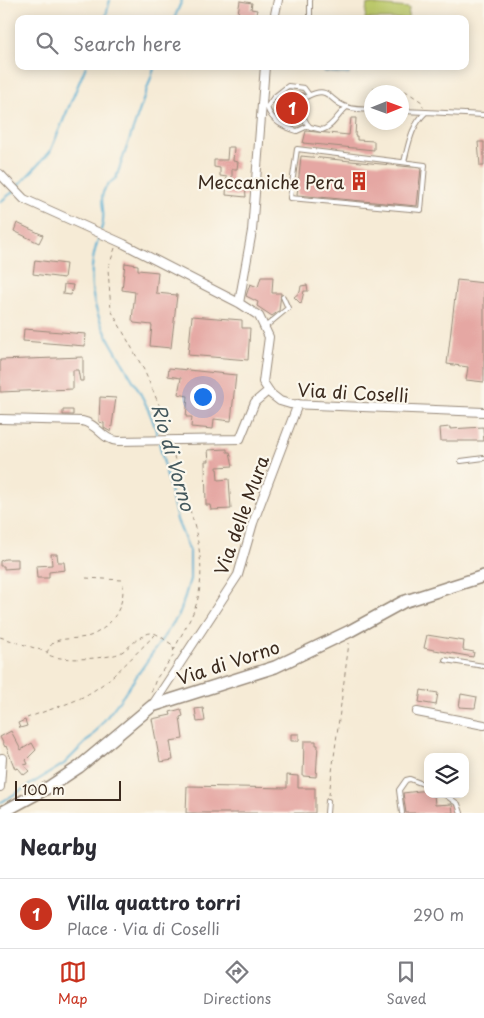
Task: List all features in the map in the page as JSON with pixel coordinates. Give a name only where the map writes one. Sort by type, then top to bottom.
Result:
[{"type":"street","points":[[275,15],[278,0]]},
{"type":"street","points":[[238,303],[252,232],[264,107],[265,70]]},
{"type":"street","points":[[0,174],[18,193],[39,207],[117,240],[238,303],[259,316],[266,327],[269,346],[263,382],[268,391],[254,402],[240,439],[110,440],[88,422],[0,419]]},
{"type":"street","name":"Via di Coselli","points":[[268,391],[280,401],[298,404],[484,412]]},
{"type":"street","name":"Via delle Mura","points":[[152,706],[238,575],[253,523],[298,404]]},
{"type":"street","name":"Via di Vorno","points":[[1,813],[49,787],[80,767],[152,706],[275,667],[350,631],[403,602],[484,576]]},
{"type":"street","points":[[417,712],[484,725]]},
{"type":"street","points":[[0,788],[2,758]]},
{"type":"lane","points":[[310,0],[310,15]]},
{"type":"lane","points":[[308,126],[297,131],[284,126],[269,114],[264,107],[288,86],[304,88],[309,95]]},
{"type":"lane","points":[[347,107],[326,129],[315,129],[308,126],[304,119],[305,99],[309,95],[325,92],[347,107],[364,109]]},
{"type":"lane","points":[[409,111],[484,115]]},
{"type":"lane","points":[[404,162],[411,132],[417,120],[426,112]]},
{"type":"lane","points":[[297,149],[404,162],[425,165],[421,210],[290,198],[297,149]]},
{"type":"lane","points":[[266,327],[288,308],[283,296]]},
{"type":"lane","points":[[461,461],[484,458]]},
{"type":"lane","points":[[445,660],[484,666]]},
{"type":"lane","points":[[402,813],[399,790],[406,780],[410,779],[424,784]]},
{"type":"lane","points":[[450,798],[458,804],[461,813]]},
{"type":"lane","points":[[327,813],[328,800]]},
{"type":"path","points":[[409,93],[422,102],[426,112]]},
{"type":"path","points":[[117,240],[108,269],[111,310],[144,370],[163,414],[167,440],[199,548],[201,565],[197,602],[174,650],[174,655],[152,686],[150,696],[152,706]]},
{"type":"path","points":[[48,653],[52,645],[58,640],[90,636],[100,630],[121,607],[124,591],[122,580],[86,578]]},
{"type":"path","points":[[328,800],[350,631]]},
{"type":"path","points":[[0,637],[48,653],[53,658],[58,659],[110,656],[119,653],[145,635],[156,634],[173,645],[174,650]]},
{"type":"path","points":[[27,718],[74,701],[99,686],[136,656],[156,634]]},
{"type":"green space","points":[[367,4],[409,8],[408,15],[366,15]]},
{"type":"water","points":[[323,70],[350,70],[349,75],[323,72]]},
{"type":"building","points":[[240,1],[252,3],[251,9],[257,10],[256,15],[238,13]]},
{"type":"building","points":[[286,93],[303,93],[299,108],[301,124],[285,122]]},
{"type":"building","points":[[351,118],[356,118],[355,136],[357,136],[357,140],[374,141],[374,150],[303,143],[306,131],[349,135]]},
{"type":"building","points":[[478,142],[484,142],[484,166],[480,166]]},
{"type":"building","points":[[228,147],[234,147],[233,161],[238,162],[237,169],[232,169],[232,182],[245,183],[246,197],[226,195],[227,177],[220,176],[220,168],[214,167],[214,160],[227,160]]},
{"type":"building","name":"Meccaniche Pera","points":[[301,156],[421,168],[417,206],[297,195]]},
{"type":"building","points":[[17,223],[43,235],[39,243],[14,231]]},
{"type":"building","points":[[35,260],[66,264],[64,278],[33,274]]},
{"type":"building","points":[[125,263],[138,265],[138,270],[158,272],[156,293],[177,295],[171,348],[150,346],[152,325],[134,323],[132,320],[135,292],[122,290]]},
{"type":"building","points":[[261,277],[273,277],[272,293],[281,293],[279,311],[272,316],[257,306],[258,302],[246,296],[250,284],[258,287]]},
{"type":"building","points":[[457,280],[484,283],[484,382],[466,380],[468,367],[447,364]]},
{"type":"building","points":[[64,284],[73,285],[71,295],[63,294]]},
{"type":"building","points":[[307,285],[308,291],[304,291],[301,304],[294,297],[300,292],[301,286]]},
{"type":"building","points":[[192,316],[242,320],[242,328],[250,328],[248,360],[188,355]]},
{"type":"building","points":[[24,329],[86,334],[85,346],[23,341]]},
{"type":"building","points":[[83,357],[83,381],[80,381],[78,370],[73,370],[73,389],[0,392],[0,360]]},
{"type":"building","points":[[169,368],[236,375],[231,421],[214,419],[213,429],[191,427],[192,417],[186,417],[188,396],[178,394],[181,378],[168,376]]},
{"type":"building","points":[[100,397],[116,398],[111,432],[104,428],[104,423],[99,422]]},
{"type":"building","points":[[63,410],[73,410],[73,415],[63,415]]},
{"type":"building","points":[[450,427],[450,429],[483,427],[484,441],[441,441],[440,428]]},
{"type":"building","points":[[227,449],[227,452],[230,452],[233,466],[217,467],[218,480],[229,479],[231,509],[211,510],[210,505],[206,505],[205,461],[209,461],[208,450]]},
{"type":"building","points":[[51,554],[57,554],[58,562],[64,562],[65,570],[49,572],[49,578],[37,578],[36,566],[52,565]]},
{"type":"building","points":[[18,559],[18,568],[4,569],[4,566],[0,566],[0,561]]},
{"type":"building","points":[[427,635],[464,641],[463,650],[474,652],[473,657],[424,648]]},
{"type":"building","points":[[421,690],[438,693],[436,705],[419,702]]},
{"type":"building","points":[[461,694],[477,697],[475,708],[459,707]]},
{"type":"building","points":[[203,708],[205,721],[197,722],[195,709]]},
{"type":"building","points":[[181,709],[183,716],[180,717],[183,739],[170,741],[173,760],[160,762],[152,719],[171,715],[170,712]]},
{"type":"building","points":[[25,720],[27,726],[20,728],[18,723]]},
{"type":"building","points":[[11,731],[21,750],[32,743],[36,750],[26,760],[28,764],[24,765],[29,771],[24,775],[18,768],[15,769],[6,746],[0,737]]},
{"type":"building","points":[[291,734],[299,734],[299,741],[291,741]]},
{"type":"building","points":[[304,741],[316,741],[316,745],[318,745],[316,777],[303,776]]},
{"type":"building","points":[[287,775],[298,776],[298,788],[315,788],[315,813],[186,813],[187,786],[287,788]]},
{"type":"building","points":[[424,790],[424,798],[434,798],[435,805],[452,804],[453,813],[406,813],[403,793]]},
{"type":"waterway","points":[[106,15],[110,0]]},
{"type":"waterway","name":"Rio di Vorno","points":[[176,15],[182,0]]},
{"type":"waterway","points":[[17,187],[50,152],[84,70]]},
{"type":"waterway","name":"Rio di Vorno","points":[[101,230],[103,222],[102,196],[108,184],[116,178],[154,70]]},
{"type":"waterway","points":[[0,202],[14,191]]},
{"type":"waterway","name":"Rio di Vorno","points":[[99,237],[92,267],[93,294],[99,318],[149,411],[158,438]]},
{"type":"waterway","name":"Rio di Vorno","points":[[0,803],[64,764],[93,735],[123,696],[180,613],[190,579],[190,552],[177,520],[159,442]]},
{"type":"place","name":"Villa quattro torri","points":[[292,108]]},
{"type":"place","name":"Meccaniche Pera","points":[[359,181]]}]
